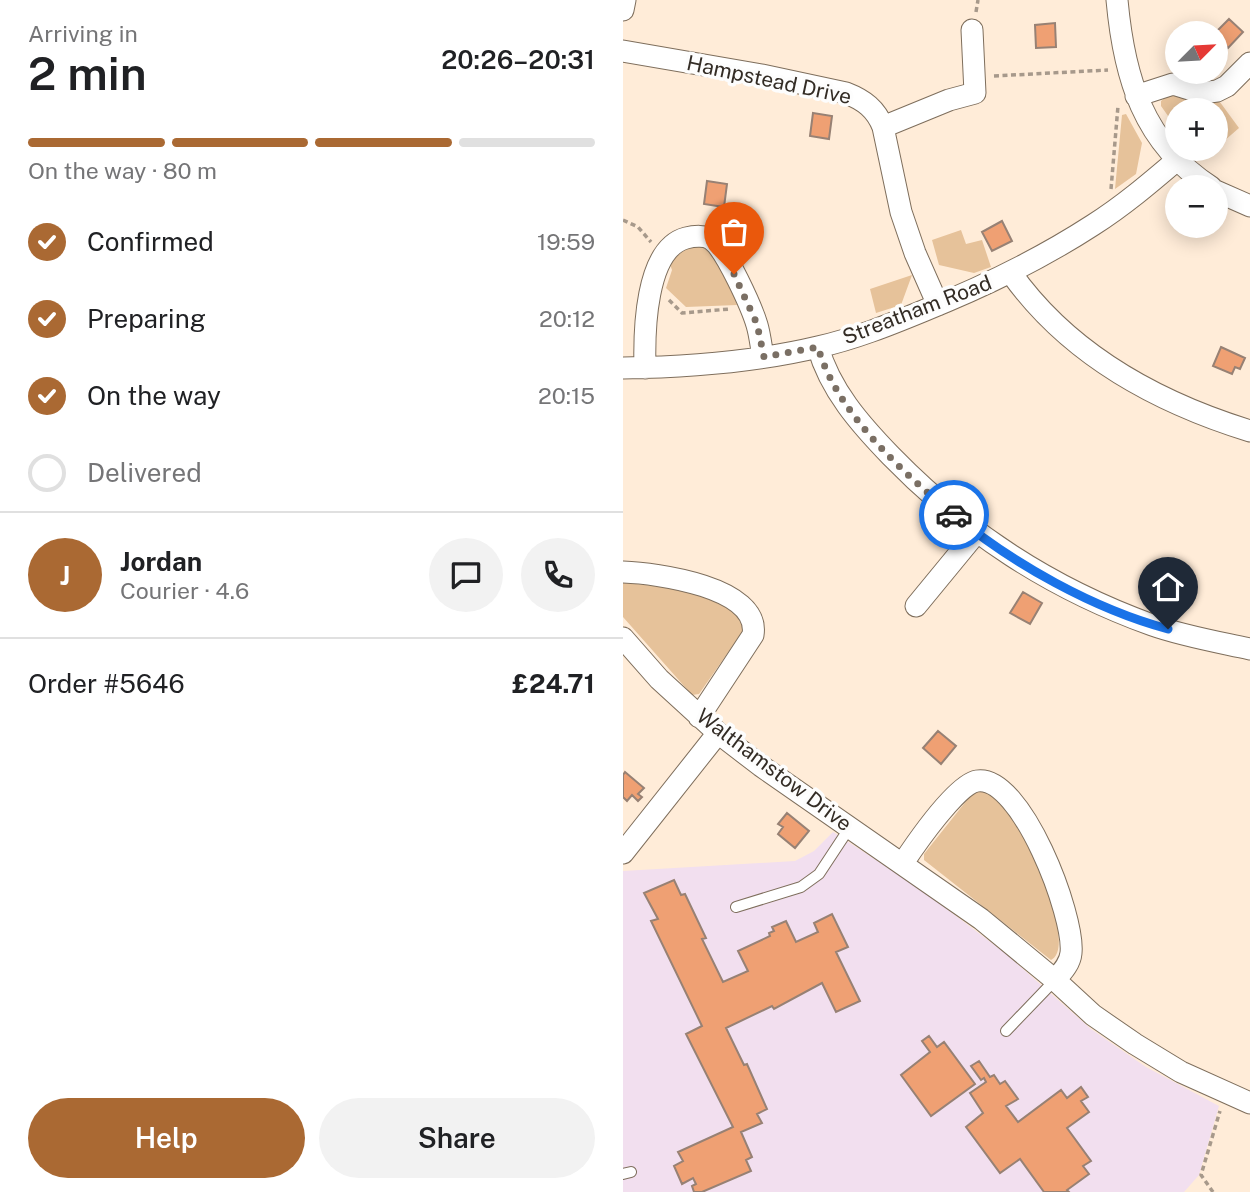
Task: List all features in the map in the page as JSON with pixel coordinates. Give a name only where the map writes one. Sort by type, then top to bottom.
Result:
[{"type":"street","points":[[623,10],[625,0]]},
{"type":"street","points":[[1117,0],[1128,68],[1127,98],[1165,145]]},
{"type":"street","points":[[883,127],[949,100],[975,93],[972,30]]},
{"type":"street","name":"Hampstead Drive","points":[[623,51],[762,75],[859,98],[879,117],[883,127],[901,212],[937,305]]},
{"type":"street","points":[[1127,98],[1174,84],[1202,93],[1217,91],[1227,86],[1250,63]]},
{"type":"street","name":"Streatham Road","points":[[623,368],[764,357],[818,347],[870,331],[1011,273],[1109,214],[1176,161]]},
{"type":"street","points":[[1178,161],[1192,175]]},
{"type":"street","points":[[1228,196],[1250,206]]},
{"type":"street","points":[[645,368],[646,315],[663,257],[669,247],[689,237],[699,236],[712,239],[728,261],[757,324],[764,357]]},
{"type":"street","points":[[1011,273],[1043,314],[1115,372],[1184,408],[1250,431]]},
{"type":"street","points":[[818,347],[836,391],[875,439],[914,480],[977,533],[1033,569],[1110,607],[1153,625],[1250,649]]},
{"type":"street","points":[[916,606],[977,533]]},
{"type":"street","points":[[623,572],[657,574],[697,584],[745,607],[752,616],[754,629],[750,642],[699,717]]},
{"type":"street","name":"Walthamstow Drive","points":[[623,638],[659,679],[718,733],[761,766],[981,919],[1093,1015],[1181,1072],[1250,1102]]},
{"type":"street","points":[[627,839],[718,733]]},
{"type":"street","points":[[903,863],[964,787],[976,781],[992,782],[1006,795],[1038,841],[1062,899],[1071,952],[1064,970],[1055,980]]},
{"type":"lane","points":[[736,907],[801,887],[819,874],[850,827]]},
{"type":"lane","points":[[1006,1031],[1055,980]]},
{"type":"path","points":[[974,77],[1128,68]]},
{"type":"path","points":[[1109,214],[1127,98]]},
{"type":"path","points":[[623,220],[638,227],[663,257]]},
{"type":"path","points":[[654,282],[682,313],[749,308]]},
{"type":"path","points":[[1213,1192],[1201,1175],[1226,1092]]},
{"type":"shaded area","points":[[1174,91],[1217,98],[1165,98],[1165,112],[1161,101]]},
{"type":"shaded area","points":[[1228,113],[1239,128],[1228,138]]},
{"type":"shaded area","points":[[1126,114],[1142,143],[1136,174],[1115,189],[1122,115]]},
{"type":"shaded area","points":[[961,230],[966,244],[982,240],[991,267],[974,273],[939,265],[932,240]]},
{"type":"shaded area","points":[[684,245],[711,248],[727,274],[737,305],[686,307],[666,288],[672,270],[669,262]]},
{"type":"shaded area","points":[[912,275],[901,305],[876,313],[870,289]]},
{"type":"shaded area","points":[[623,583],[654,586],[699,596],[740,616],[743,631],[699,694],[692,695],[623,617]]},
{"type":"shaded area","points":[[986,791],[1016,824],[1041,871],[1053,906],[1059,940],[1057,953],[1051,960],[924,860],[924,854],[971,795]]},
{"type":"shaded area","points":[[833,832],[919,888],[1005,953],[1091,1029],[1146,1067],[1219,1106],[1199,1175],[1184,1192],[623,1192],[623,871],[795,861],[814,851]]},
{"type":"building","points":[[1229,19],[1243,32],[1229,47],[1229,21]]},
{"type":"building","points":[[1055,23],[1056,47],[1036,48],[1035,25]]},
{"type":"building","points":[[813,113],[832,116],[829,139],[810,136]]},
{"type":"building","points":[[707,181],[727,184],[724,207],[704,204]]},
{"type":"building","points":[[1002,221],[1012,241],[992,251],[982,232]]},
{"type":"building","points":[[1221,347],[1245,358],[1240,369],[1235,367],[1232,374],[1213,366]]},
{"type":"building","points":[[1023,592],[1042,603],[1030,624],[1010,613]]},
{"type":"building","points":[[938,731],[956,746],[941,764],[923,748]]},
{"type":"building","points":[[625,772],[644,788],[638,794],[642,797],[638,801],[632,795],[627,801],[623,797]]},
{"type":"building","points":[[787,813],[809,831],[795,848],[778,834],[783,827],[778,824]]},
{"type":"building","points":[[674,880],[681,895],[685,894],[706,938],[702,939],[723,982],[748,971],[738,951],[770,936],[769,933],[774,931],[772,927],[786,921],[796,942],[818,932],[814,923],[832,914],[848,947],[836,952],[860,1001],[836,1012],[822,983],[774,1009],[772,1006],[726,1028],[744,1065],[747,1064],[767,1109],[757,1114],[762,1123],[741,1132],[752,1157],[746,1160],[751,1171],[702,1192],[694,1192],[692,1186],[696,1184],[693,1178],[682,1184],[674,1166],[683,1161],[678,1152],[733,1127],[686,1034],[702,1026],[651,921],[658,919],[644,893]]},
{"type":"building","points":[[929,1036],[937,1047],[944,1042],[975,1084],[931,1116],[901,1075],[930,1052],[922,1041]]},
{"type":"building","points":[[979,1061],[990,1077],[994,1075],[1000,1084],[1005,1081],[1018,1099],[1006,1106],[1018,1122],[1061,1090],[1067,1098],[1081,1087],[1088,1097],[1081,1101],[1089,1112],[1067,1128],[1091,1161],[1083,1166],[1089,1174],[1067,1190],[1069,1192],[1044,1192],[1020,1159],[1000,1173],[966,1127],[983,1113],[970,1093],[986,1082],[984,1078],[981,1080],[971,1066]]},
{"type":"way so far","points":[[734,274],[757,324],[764,357],[818,347],[836,391],[914,480],[954,515]]},
{"type":"route","points":[[954,515],[998,548],[1053,580],[1110,607],[1168,629]]}]
